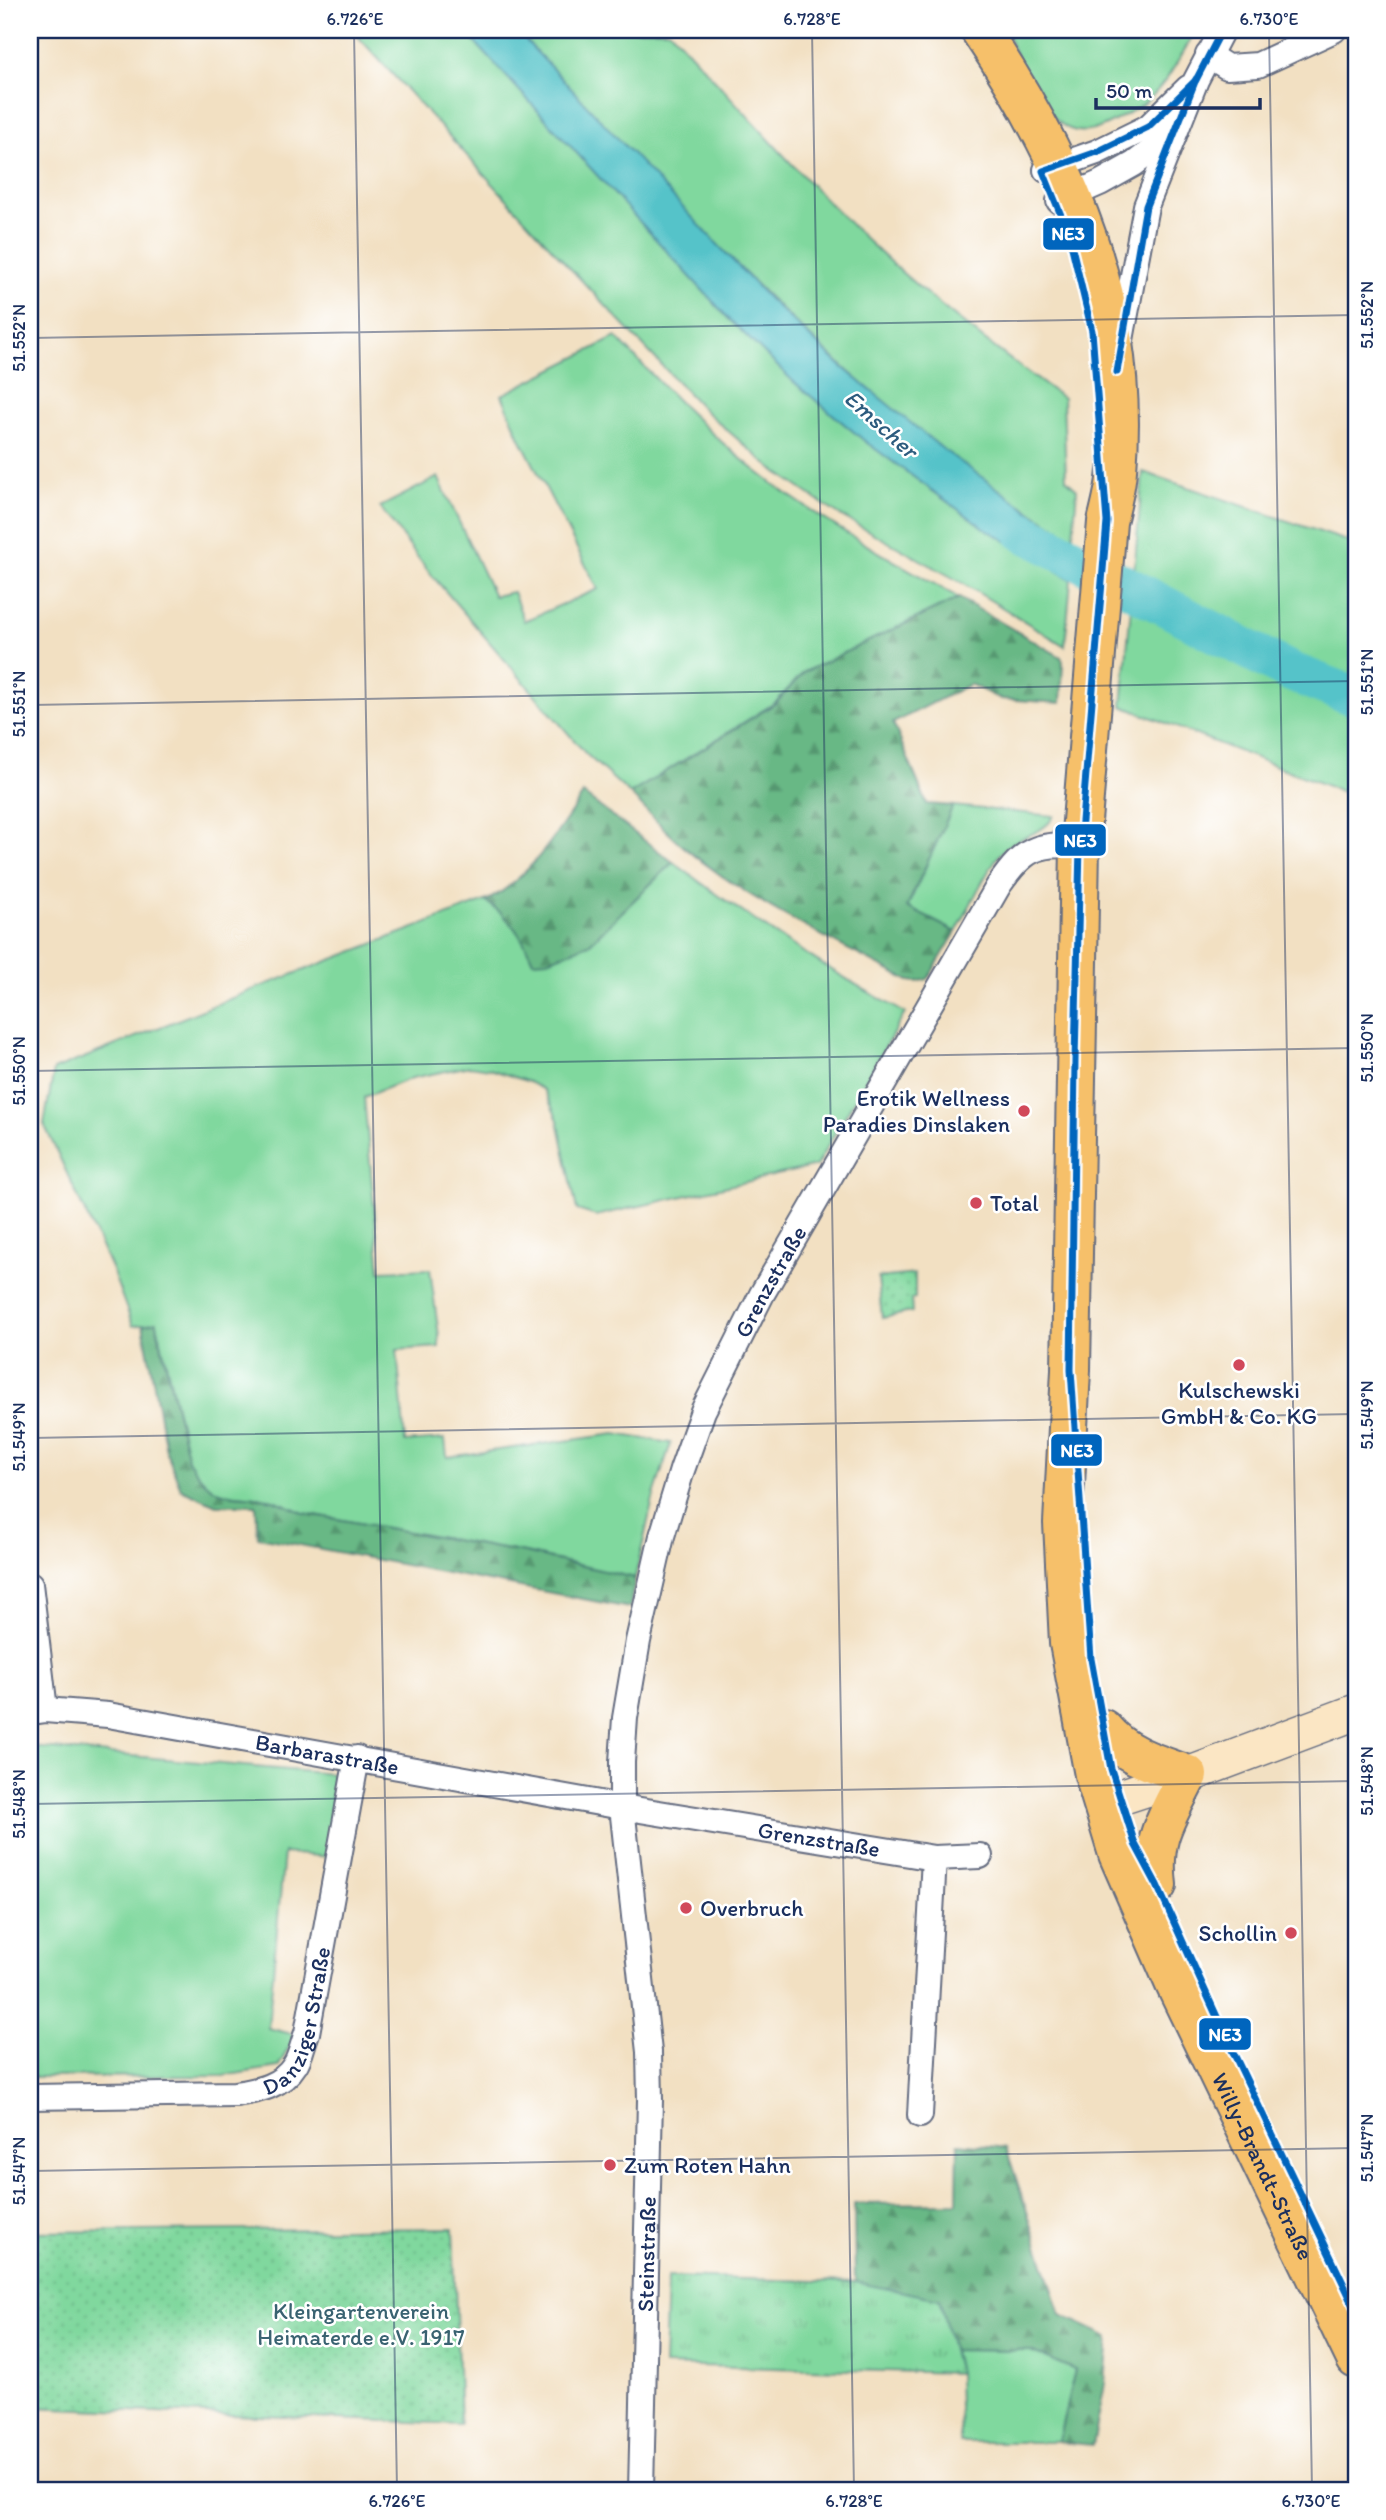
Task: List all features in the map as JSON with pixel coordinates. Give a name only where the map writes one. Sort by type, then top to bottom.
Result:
[{"type":"main road","name":"Willy-Brandt-Straße","points":[[959,30],[1057,183],[1092,331],[1107,522]]},
{"type":"main road","name":"Willy-Brandt-Straße","points":[[980,30],[999,57],[1102,280],[1117,369],[1117,471],[1107,522],[1080,845],[1071,1370],[1063,1523],[1069,1643],[1094,1775],[1111,1800],[1157,1885],[1356,2310]]},
{"type":"main road","name":"Willy-Brandt-Straße","points":[[1071,1370],[1091,1659],[1111,1769],[1111,1800],[1118,1854],[1174,1982],[1356,2359]]},
{"type":"main road","points":[[1111,1800],[1188,1775],[1356,1712]]},
{"type":"main road","points":[[1103,1729],[1109,1737],[1132,1754],[1188,1775]]},
{"type":"main road","points":[[1157,1885],[1154,1861],[1156,1844],[1188,1775]]},
{"type":"street","points":[[1117,369],[1143,218],[1196,80],[1222,30]]},
{"type":"street","points":[[1208,55],[1227,67],[1258,65],[1334,30]]},
{"type":"street","points":[[1057,183],[1097,152],[1148,127],[1196,80]]},
{"type":"street","points":[[1057,183],[1134,164],[1173,135]]},
{"type":"street","name":"Grenzstraße","points":[[641,1975],[622,1807],[625,1718],[638,1641],[662,1536],[703,1411],[762,1294],[999,885],[1018,859],[1035,849],[1080,845]]},
{"type":"street","points":[[30,1584],[38,1711]]},
{"type":"street","name":"Barbarastraße","points":[[38,1711],[108,1714],[622,1807]]},
{"type":"street","name":"Danziger Straße","points":[[30,2097],[235,2094],[258,2091],[276,2084],[296,2065],[307,2032],[357,1758]]},
{"type":"street","name":"Grenzstraße","points":[[622,1807],[934,1858],[980,1856]]},
{"type":"street","points":[[920,2115],[934,1858]]},
{"type":"street","name":"Steinstraße","points":[[641,1975],[649,2052],[650,2100],[642,2490]]},
{"type":"green space","points":[[352,30],[464,30],[729,319],[794,382],[866,442],[945,500],[986,529],[1071,579],[1065,646],[964,584],[836,513],[771,468],[704,410]]},
{"type":"green space","points":[[516,30],[669,30],[794,167],[873,246],[965,325],[1063,398],[1066,479],[1077,489],[1073,537],[993,487],[918,430],[846,369],[710,237]]},
{"type":"green space","points":[[1006,30],[1196,30],[1168,77],[1147,101],[1095,130],[1077,131],[1060,123],[1042,104],[1021,67]]},
{"type":"green space","points":[[616,337],[711,432],[772,483],[840,529],[959,598],[804,672],[776,702],[630,794],[586,754],[429,572],[380,507],[438,477],[494,596],[513,592],[524,621],[598,589],[520,438],[502,395]]},
{"type":"green space","points":[[1143,472],[1356,544],[1356,797],[1122,706]]},
{"type":"green space","points":[[959,598],[1061,657],[1061,703],[1000,699],[970,684],[893,723],[927,804],[953,806],[907,907],[956,932],[928,979],[917,982],[909,981],[821,935],[736,886],[684,847],[630,794],[776,703],[804,672]]},
{"type":"green space","points":[[583,794],[673,862],[589,944],[548,960],[533,961],[514,927],[485,901],[500,893],[528,869]]},
{"type":"green space","points":[[953,806],[1054,816],[1043,828],[1013,843],[1000,854],[956,932],[907,908]]},
{"type":"green space","points":[[673,862],[787,942],[905,1013],[816,1166],[596,1216],[577,1210],[558,1120],[544,1090],[529,1082],[490,1069],[470,1066],[412,1078],[364,1097],[380,1271],[430,1269],[439,1336],[439,1347],[397,1350],[405,1442],[445,1439],[447,1457],[615,1434],[671,1443],[654,1495],[635,1578],[525,1553],[304,1513],[273,1500],[225,1494],[208,1485],[188,1460],[157,1323],[133,1326],[112,1270],[44,1124],[54,1070],[252,990],[485,901],[514,927],[533,961],[589,944]]},
{"type":"green space","points":[[915,1274],[912,1312],[882,1318],[878,1278]]},
{"type":"green space","points":[[156,1322],[188,1460],[208,1485],[216,1490],[273,1500],[304,1513],[525,1553],[635,1578],[630,1608],[258,1537],[256,1505],[216,1505],[181,1489],[166,1451],[143,1325]]},
{"type":"green space","points":[[30,1747],[333,1774],[330,1857],[284,1853],[268,2028],[296,2035],[278,2067],[223,2076],[30,2077]]},
{"type":"green space","points":[[958,2143],[1006,2148],[1061,2315],[1109,2337],[1105,2383],[1093,2445],[1058,2442],[1075,2370],[1031,2351],[953,2350],[939,2299],[855,2282],[854,2204],[957,2203]]},
{"type":"green space","name":"Kleingartenverein Heimaterde e.V. 1917","points":[[453,2228],[460,2424],[30,2407],[30,2232]]},
{"type":"green space","points":[[667,2277],[854,2282],[939,2299],[958,2373],[664,2365]]},
{"type":"green space","points":[[953,2350],[1031,2351],[1075,2370],[1058,2442],[960,2442],[958,2373]]},
{"type":"water","points":[[464,30],[516,30],[769,299],[841,366],[944,450],[1036,516],[1073,537],[1071,579],[986,529],[945,500],[866,442],[794,382],[729,319]]},
{"type":"waterway","name":"Emscher","points":[[1024,532],[1291,672],[1356,697]]},
{"type":"transit line","name":"NE3","points":[[1222,30],[1196,80],[1148,127],[1097,152],[1043,171],[1069,235],[1092,331],[1107,522],[1080,845],[1071,1370],[1091,1659],[1111,1769],[1135,1844],[1157,1885],[1356,2310]]},
{"type":"transit line","name":"NE3","points":[[1117,372],[1146,206],[1196,79]]},
{"type":"place","name":"Erotik Wellness Paradies Dinslaken","points":[[1024,1111]]},
{"type":"place","name":"Total","points":[[976,1203]]},
{"type":"place","name":"Kulschewski GmbH & Co. KG","points":[[1239,1365]]},
{"type":"place","name":"Overbruch","points":[[686,1908]]},
{"type":"place","name":"Schollin","points":[[1291,1933]]},
{"type":"place","name":"Zum Roten Hahn","points":[[610,2165]]}]
